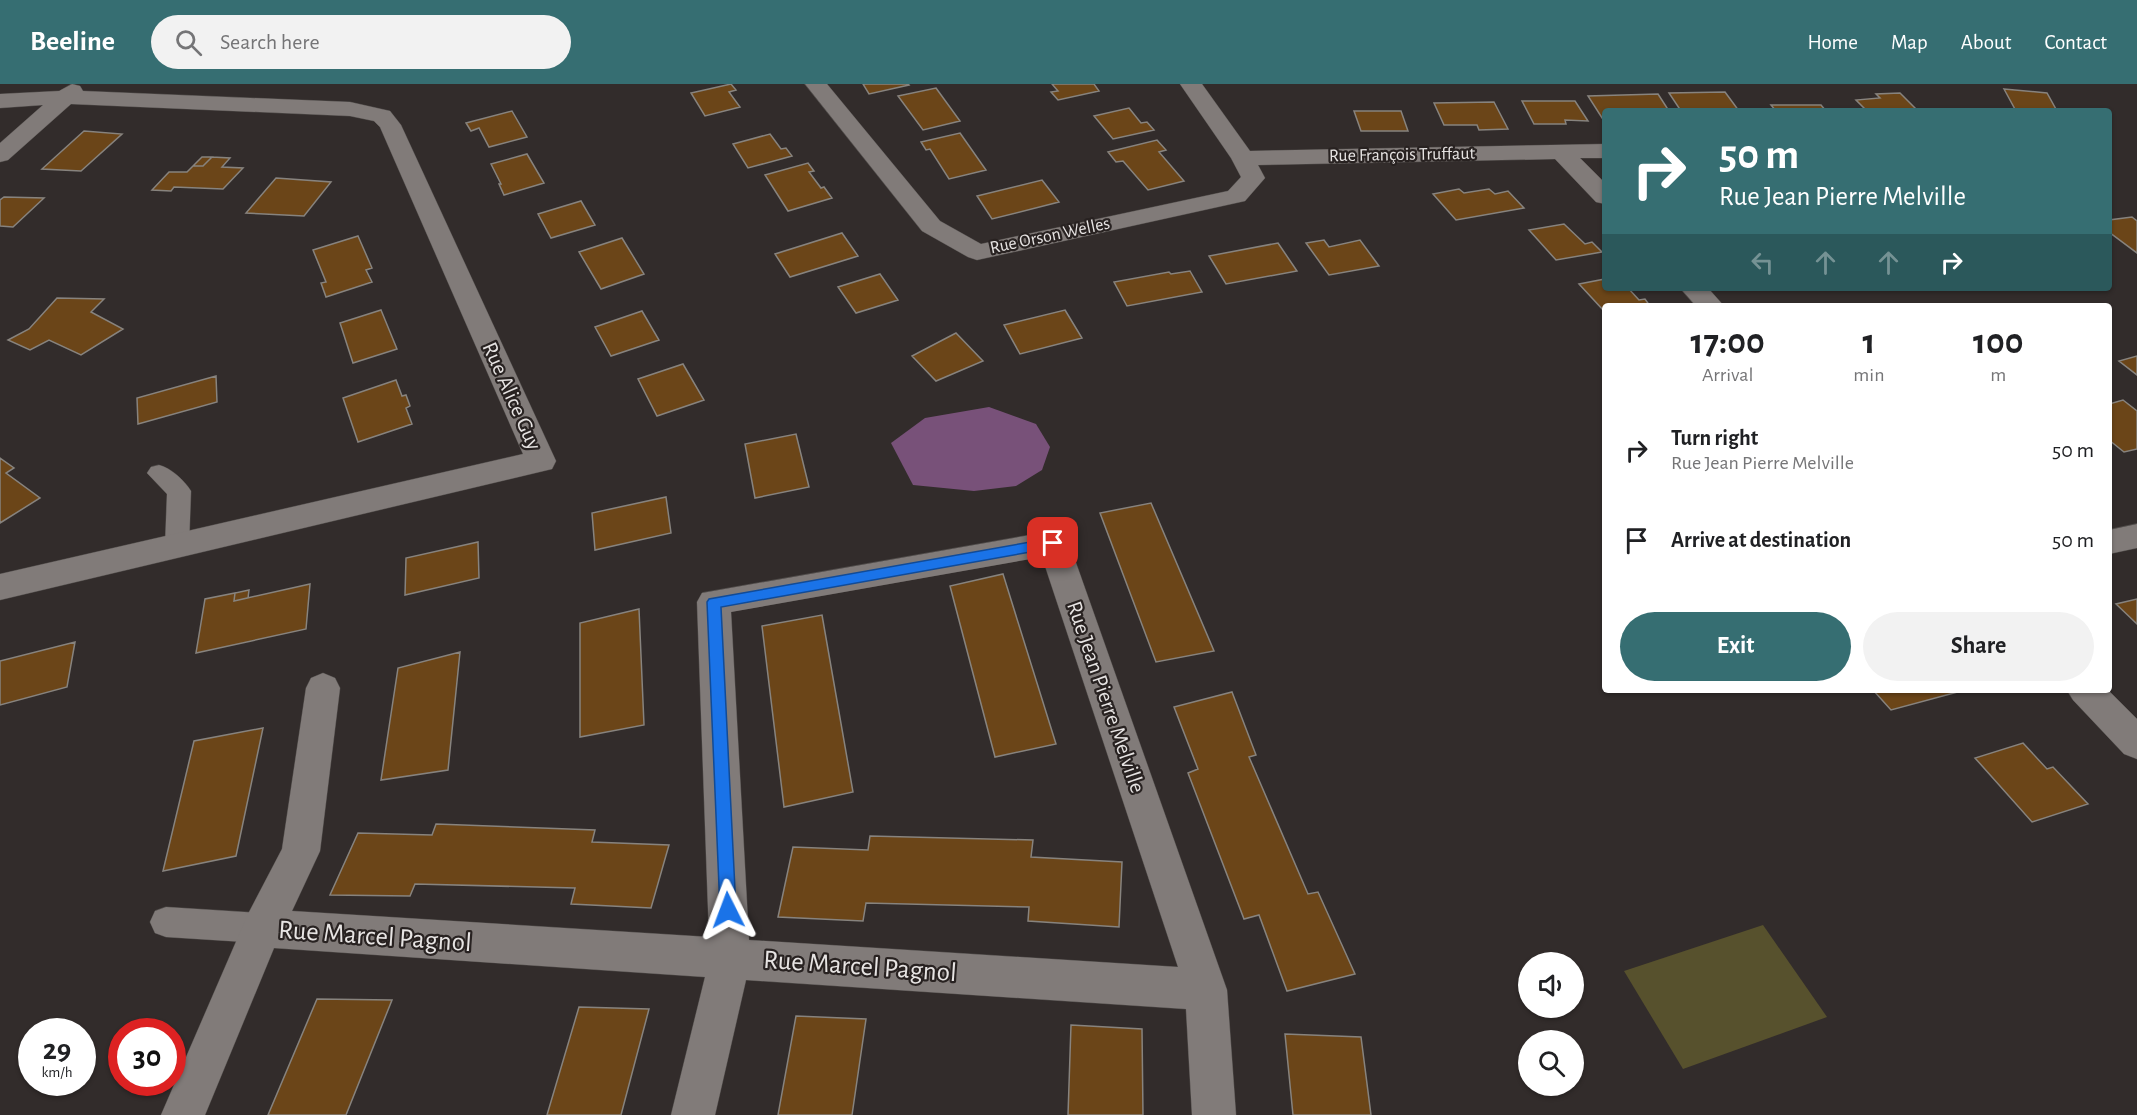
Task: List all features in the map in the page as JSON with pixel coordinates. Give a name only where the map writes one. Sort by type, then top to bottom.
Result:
[{"type":"street","name":"Rue Orson Welles","points":[[816,84],[931,225],[977,252],[1236,196],[1253,178],[1243,158]]},
{"type":"street","points":[[1191,84],[1243,158]]},
{"type":"street","points":[[0,101],[73,90]]},
{"type":"street","points":[[0,155],[73,90]]},
{"type":"street","name":"Rue Alice Guy","points":[[0,587],[541,461],[390,125],[382,116],[350,109],[73,90]]},
{"type":"street","name":"Rue François Truffaut","points":[[1243,158],[1602,151]]},
{"type":"street","points":[[1562,152],[1602,194]]},
{"type":"street","points":[[1696,291],[1708,303]]},
{"type":"street","points":[[2112,541],[2137,536]]},
{"type":"street","name":"Rue Jean Pierre Melville","points":[[730,958],[714,602],[1053,543],[1206,990],[1214,1115]]},
{"type":"street","points":[[183,1115],[262,928],[301,851],[323,688]]},
{"type":"street","points":[[2088,693],[2137,743]]},
{"type":"street","name":"Rue Marcel Pagnol","points":[[262,928],[1206,990]]},
{"type":"street","points":[[693,1115],[730,958]]},
{"type":"lane","points":[[159,473],[179,491],[177,546]]},
{"type":"lane","points":[[166,922],[262,928]]},
{"type":"shaded area","points":[[989,407],[1036,424],[1050,447],[1042,470],[1016,486],[974,491],[913,485],[891,443],[925,418]]},
{"type":"shaded area","points":[[1763,925],[1827,1017],[1683,1069],[1624,971]]},
{"type":"building","points":[[731,84],[736,90],[729,92],[740,107],[705,116],[691,93]]},
{"type":"building","points":[[863,84],[908,84],[909,85],[869,94]]},
{"type":"building","points":[[1052,84],[1094,84],[1099,91],[1058,100],[1051,92],[1058,91]]},
{"type":"building","points":[[936,88],[960,121],[923,130],[898,96]]},
{"type":"building","points":[[2004,89],[2047,93],[2055,108],[2014,108]]},
{"type":"building","points":[[1725,92],[1737,108],[1679,108],[1669,93]]},
{"type":"building","points":[[1900,93],[1915,108],[1864,108],[1856,100],[1880,98],[1876,94]]},
{"type":"building","points":[[1658,94],[1667,108],[1602,108],[1602,118],[1588,96]]},
{"type":"building","points":[[1522,101],[1575,101],[1588,121],[1565,120],[1566,124],[1534,124]]},
{"type":"building","points":[[1494,102],[1508,129],[1479,130],[1477,125],[1444,125],[1434,103]]},
{"type":"building","points":[[1771,105],[1821,105],[1824,108],[1774,108]]},
{"type":"building","points":[[1129,108],[1141,123],[1147,122],[1154,130],[1113,139],[1094,116]]},
{"type":"building","points":[[512,111],[527,137],[489,147],[479,128],[471,131],[466,123]]},
{"type":"building","points":[[1354,111],[1401,111],[1408,131],[1361,131]]},
{"type":"building","points":[[84,131],[122,134],[81,171],[42,169]]},
{"type":"building","points":[[960,133],[986,170],[949,179],[930,149],[926,150],[921,142]]},
{"type":"building","points":[[770,134],[781,149],[786,148],[792,156],[748,168],[733,144]]},
{"type":"building","points":[[1157,140],[1166,150],[1159,152],[1184,181],[1148,190],[1123,161],[1116,162],[1108,152]]},
{"type":"building","points":[[527,154],[544,183],[504,195],[491,164]]},
{"type":"building","points":[[202,157],[212,157],[203,166],[193,166]]},
{"type":"building","points":[[212,157],[230,158],[222,167],[243,168],[223,189],[174,187],[171,191],[152,190],[169,172],[187,172],[193,166],[203,166]]},
{"type":"building","points":[[808,163],[814,171],[809,172],[832,198],[788,211],[765,175]]},
{"type":"building","points":[[276,178],[331,182],[304,216],[246,213]]},
{"type":"building","points":[[1042,180],[1059,202],[992,219],[977,196]]},
{"type":"building","points":[[1459,189],[1464,193],[1489,189],[1495,194],[1508,191],[1524,208],[1456,220],[1433,194]]},
{"type":"building","points":[[4,197],[44,198],[13,227],[0,226],[0,200]]},
{"type":"building","points":[[581,201],[595,225],[551,238],[538,214]]},
{"type":"building","points":[[2132,217],[2137,221],[2137,253],[2112,234],[2112,220]]},
{"type":"building","points":[[1564,224],[1585,244],[1592,242],[1602,252],[1556,260],[1529,230]]},
{"type":"building","points":[[842,233],[858,256],[790,277],[775,254]]},
{"type":"building","points":[[358,236],[372,268],[366,270],[372,282],[326,297],[321,283],[326,282],[313,250]]},
{"type":"building","points":[[622,238],[644,274],[601,289],[579,252]]},
{"type":"building","points":[[1324,240],[1329,247],[1360,240],[1379,266],[1329,275],[1306,243]]},
{"type":"building","points":[[1278,243],[1297,271],[1226,284],[1209,256]]},
{"type":"building","points":[[1190,271],[1202,292],[1127,306],[1114,282],[1169,272],[1171,274]]},
{"type":"building","points":[[880,274],[898,300],[856,313],[838,287]]},
{"type":"building","points":[[1602,280],[1602,291],[1631,291],[1639,300],[1645,299],[1648,303],[1602,303],[1602,309],[1579,284]]},
{"type":"building","points":[[57,298],[104,299],[91,312],[123,329],[81,355],[49,340],[30,350],[8,340],[29,329]]},
{"type":"building","points":[[381,310],[397,349],[353,363],[340,323]]},
{"type":"building","points":[[1065,310],[1082,338],[1020,354],[1004,325]]},
{"type":"building","points":[[642,311],[659,340],[611,356],[595,327]]},
{"type":"building","points":[[956,333],[983,361],[936,381],[912,356]]},
{"type":"building","points":[[2137,356],[2137,375],[2119,361]]},
{"type":"building","points":[[683,364],[704,400],[657,416],[638,379]]},
{"type":"building","points":[[216,376],[217,402],[138,424],[137,398]]},
{"type":"building","points":[[396,380],[402,396],[406,395],[410,406],[406,408],[412,424],[358,442],[343,398]]},
{"type":"building","points":[[2123,400],[2137,411],[2137,449],[2124,452],[2112,442],[2112,403]]},
{"type":"building","points":[[796,434],[809,487],[755,498],[745,444]]},
{"type":"building","points":[[0,458],[14,468],[6,473],[40,498],[0,523]]},
{"type":"building","points":[[666,497],[671,533],[595,550],[592,513]]},
{"type":"building","points":[[1151,503],[1214,651],[1156,662],[1100,513]]},
{"type":"building","points":[[478,542],[479,578],[405,595],[406,558]]},
{"type":"building","points":[[1003,574],[1056,744],[995,757],[950,586]]},
{"type":"building","points":[[310,584],[306,629],[196,653],[205,599],[235,593],[234,601]]},
{"type":"building","points":[[249,590],[248,598],[234,601],[235,593]]},
{"type":"building","points":[[2137,599],[2137,624],[2116,604]]},
{"type":"building","points":[[639,609],[644,725],[580,737],[580,623]]},
{"type":"building","points":[[822,615],[853,792],[784,807],[762,626]]},
{"type":"building","points":[[75,642],[67,687],[0,705],[0,661]]},
{"type":"building","points":[[460,652],[448,770],[381,780],[398,668]]},
{"type":"building","points":[[1232,692],[1256,755],[1249,757],[1308,894],[1318,892],[1355,974],[1287,991],[1259,915],[1244,919],[1188,773],[1198,769],[1174,707]]},
{"type":"building","points":[[1876,693],[1954,693],[1891,710]]},
{"type":"building","points":[[263,728],[236,856],[163,871],[194,741]]},
{"type":"building","points":[[2023,743],[2047,769],[2053,767],[2088,804],[2032,822],[1975,758]]},
{"type":"building","points":[[436,824],[595,830],[592,842],[669,845],[651,908],[571,904],[575,888],[415,884],[410,896],[330,895],[358,833],[432,835]]},
{"type":"building","points":[[870,836],[1033,840],[1031,857],[1122,862],[1119,927],[1028,921],[1029,907],[866,903],[863,921],[778,917],[793,847],[868,850]]},
{"type":"building","points":[[317,999],[392,1000],[346,1115],[268,1115]]},
{"type":"building","points":[[579,1007],[649,1009],[621,1115],[547,1115]]},
{"type":"building","points":[[796,1016],[866,1019],[852,1115],[778,1115]]},
{"type":"building","points":[[1071,1025],[1142,1029],[1143,1115],[1068,1115]]},
{"type":"building","points":[[1285,1034],[1361,1037],[1371,1115],[1293,1115]]},
{"type":"route","points":[[728,910],[714,602],[1053,543]]}]
